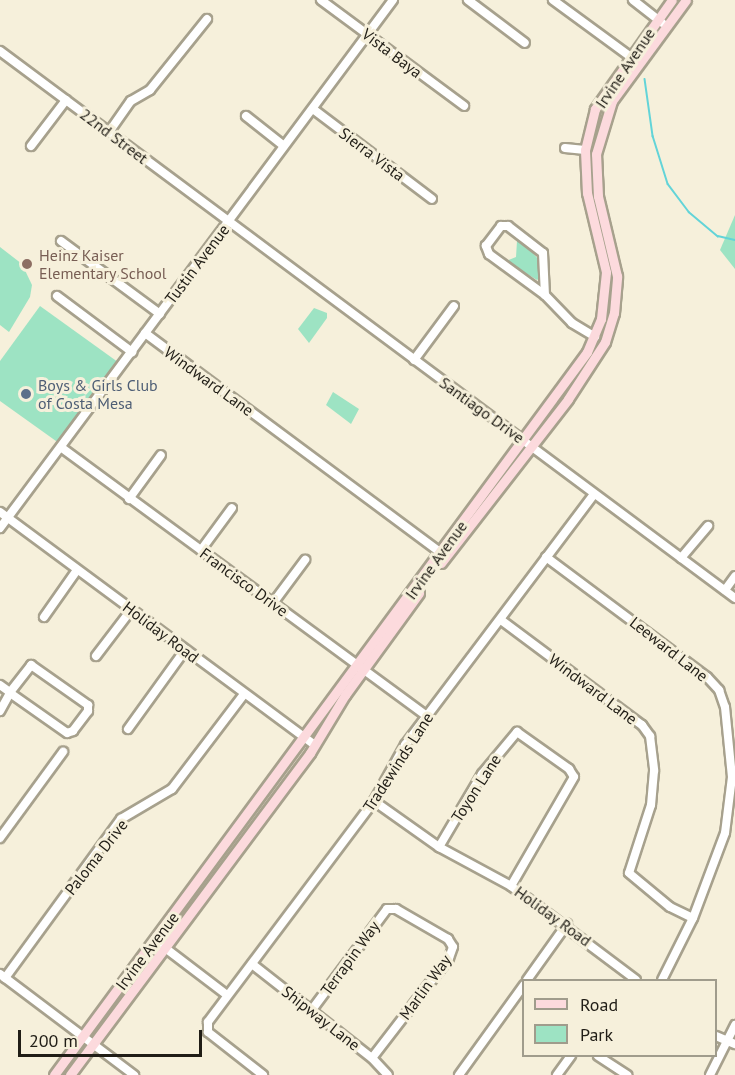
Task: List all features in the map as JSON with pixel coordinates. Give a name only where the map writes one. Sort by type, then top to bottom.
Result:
[{"type":"main road","name":"Irvine Avenue","points":[[528,443],[595,337],[603,311],[606,272],[587,193],[585,150],[595,109],[629,57],[672,0]]},
{"type":"main road","name":"Irvine Avenue","points":[[54,1075],[305,737],[362,667],[528,443],[578,385],[605,342],[616,294],[614,256],[598,196],[596,154],[612,101],[686,0]]},
{"type":"main road","points":[[578,385],[596,350],[595,337]]},
{"type":"main road","name":"Irvine Avenue","points":[[70,1075],[166,949],[315,745],[362,667]]},
{"type":"street","name":"Vista Baya","points":[[321,0],[464,106]]},
{"type":"street","name":"Tustin Avenue","points":[[0,528],[62,448],[393,0]]},
{"type":"street","points":[[468,0],[525,43]]},
{"type":"street","points":[[554,0],[639,63]]},
{"type":"street","points":[[633,0],[666,27]]},
{"type":"street","points":[[109,132],[131,101],[150,90],[207,20]]},
{"type":"street","name":"22nd Street","points":[[0,51],[229,221]]},
{"type":"street","points":[[31,146],[66,100]]},
{"type":"street","name":"Sierra Vista","points":[[313,109],[432,199]]},
{"type":"street","points":[[246,116],[284,146]]},
{"type":"street","points":[[565,148],[585,150]]},
{"type":"street","name":"Santiago Drive","points":[[229,221],[735,598]]},
{"type":"street","points":[[545,294],[543,253],[508,226],[501,226],[486,246],[489,254],[545,294],[572,323],[595,337]]},
{"type":"street","points":[[61,241],[160,314]]},
{"type":"street","points":[[57,296],[132,352]]},
{"type":"street","points":[[414,360],[454,306]]},
{"type":"street","name":"Windward Lane","points":[[145,333],[444,554]]},
{"type":"street","name":"Francisco Drive","points":[[62,448],[427,716]]},
{"type":"street","points":[[129,499],[161,455]]},
{"type":"street","name":"Tradewinds Lane","points":[[264,1075],[208,1032],[208,1022],[374,801],[405,745],[594,494]]},
{"type":"street","points":[[201,550],[232,508]]},
{"type":"street","name":"Holiday Road","points":[[0,512],[315,745]]},
{"type":"street","points":[[681,558],[708,526]]},
{"type":"street","name":"Leeward Lane","points":[[546,557],[707,677],[719,690],[732,754],[730,805],[725,833],[693,918],[663,979]]},
{"type":"street","points":[[273,603],[305,560]]},
{"type":"street","points":[[44,617],[77,570]]},
{"type":"street","points":[[725,590],[735,576]]},
{"type":"street","points":[[96,656],[131,610]]},
{"type":"street","name":"Windward Lane","points":[[501,620],[642,725],[650,736],[654,771],[651,805],[629,873],[670,907],[693,918]]},
{"type":"street","points":[[128,729],[185,650]]},
{"type":"street","points":[[0,711],[6,690],[33,665],[88,705],[88,711],[73,731],[67,732],[6,690]]},
{"type":"street","name":"Paloma Drive","points":[[3,976],[121,819],[172,789],[244,694]]},
{"type":"street","name":"Toyon Lane","points":[[440,847],[482,774],[517,732],[569,769],[574,777],[512,885]]},
{"type":"street","points":[[0,838],[63,752]]},
{"type":"street","name":"Holiday Road","points":[[374,801],[440,847],[512,885],[567,924],[634,979]]},
{"type":"street","points":[[0,822],[8,828]]},
{"type":"street","name":"Terrapin Way","points":[[311,1011],[384,911],[391,908]]},
{"type":"street","name":"Marlin Way","points":[[372,1058],[453,947],[448,939],[391,908]]},
{"type":"street","points":[[528,979],[567,924]]},
{"type":"street","points":[[156,940],[227,995]]},
{"type":"street","name":"Shipway Lane","points":[[252,964],[372,1058],[388,1075]]},
{"type":"street","points":[[3,976],[134,1075]]},
{"type":"street","points":[[459,1075],[522,988]]},
{"type":"street","points":[[710,1075],[732,1043],[735,1025]]},
{"type":"street","points":[[717,1036],[732,1043]]},
{"type":"street","points":[[557,1075],[570,1057]]},
{"type":"street","points":[[600,1057],[627,1075]]},
{"type":"green space","points":[[735,215],[735,269],[720,250]]},
{"type":"green space","points":[[521,240],[540,261],[541,277],[537,280],[506,261],[516,257],[517,241]]},
{"type":"green space","points":[[0,247],[22,264],[32,285],[30,297],[9,332],[0,325]]},
{"type":"green space","points":[[40,306],[122,365],[63,446],[0,401],[0,361]]},
{"type":"green space","points":[[314,308],[327,313],[327,318],[309,343],[298,329]]},
{"type":"green space","points":[[333,392],[359,409],[351,424],[326,405]]},
{"type":"waterway","points":[[645,79],[653,136],[668,184],[689,212],[718,236],[735,240]]},
{"type":"place","name":"Heinz Kaiser Elementary School","points":[[27,264]]},
{"type":"place","name":"Boys & Girls Club of Costa Mesa","points":[[26,394]]}]
